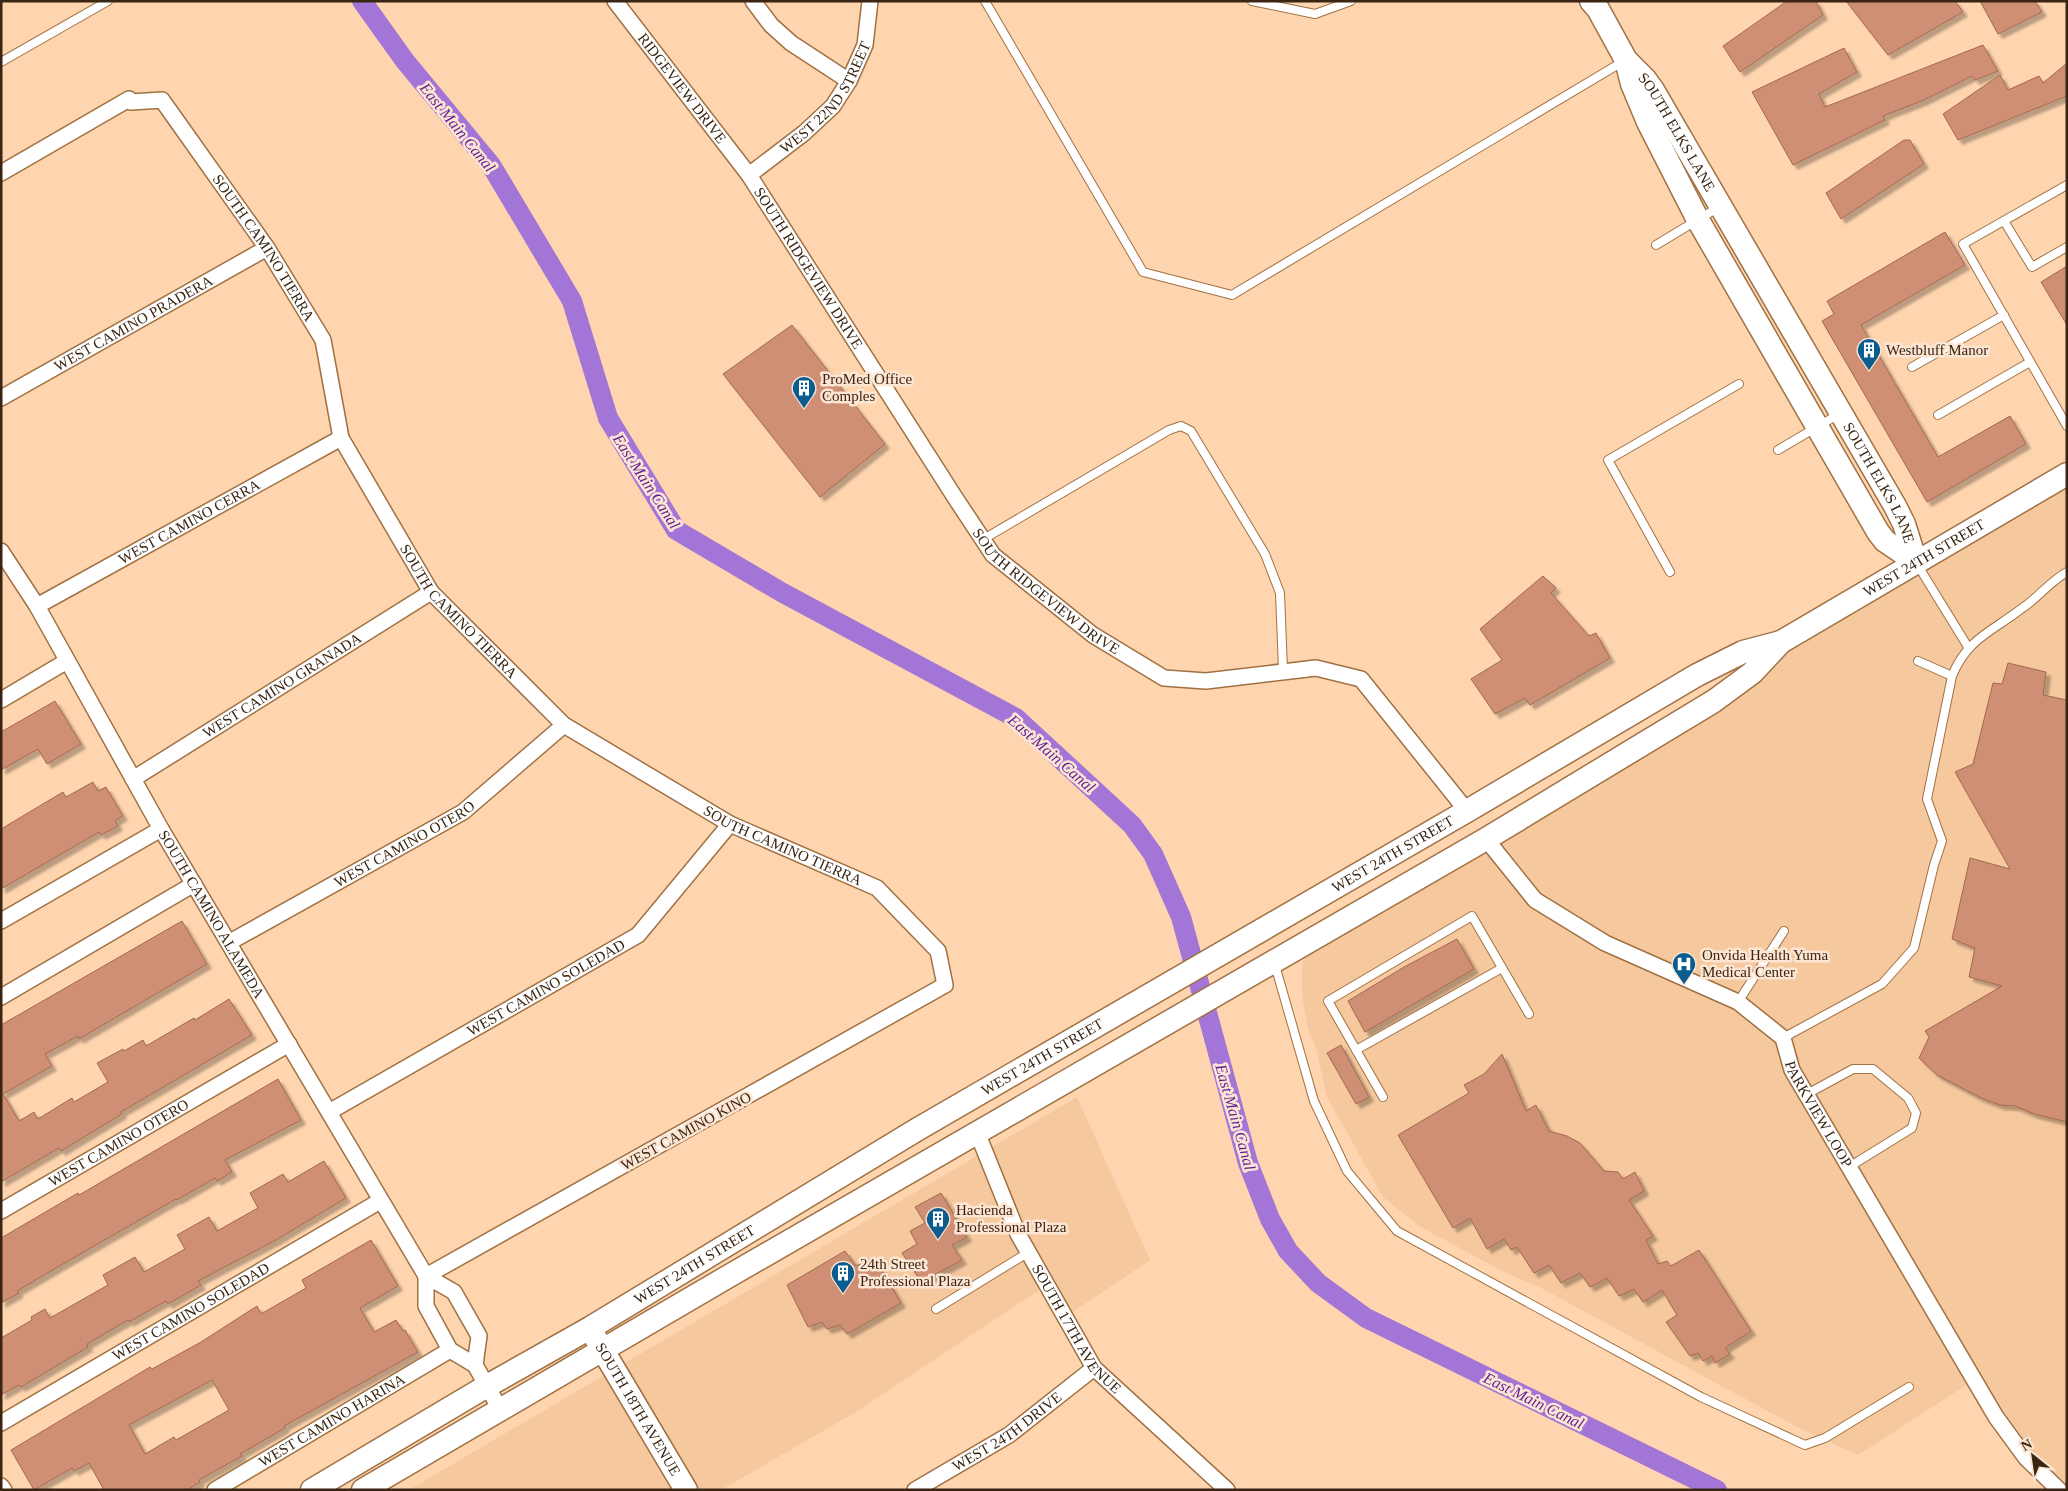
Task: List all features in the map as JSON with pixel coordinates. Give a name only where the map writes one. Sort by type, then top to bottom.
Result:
[{"type":"main road","name":"SOUTH ELKS LANE","points":[[1591,1],[1598,9],[1626,60],[1640,106],[1698,220],[1817,427],[1878,532],[1885,541],[1916,562]]},
{"type":"main road","name":"SOUTH ELKS LANE","points":[[1626,60],[1645,78],[1653,90],[1895,506],[1904,524],[1916,562]]},
{"type":"main road","name":"WEST 24TH STREET","points":[[363,1490],[602,1349],[1486,838],[1714,701],[1752,673],[1782,642],[2067,474]]},
{"type":"main road","name":"WEST 24TH STREET","points":[[312,1490],[486,1386],[590,1328],[918,1129],[1467,811],[1697,675],[1743,652],[1782,642]]},
{"type":"main road","points":[[1467,811],[1486,838]]},
{"type":"main road","points":[[977,1132],[976,1116],[985,1106],[1062,1059],[1082,1035]]},
{"type":"main road","name":"SOUTH 18TH AVENUE","points":[[590,1328],[686,1490]]},
{"type":"street","name":"RIDGEVIEW DRIVE","points":[[615,1],[749,175]]},
{"type":"street","points":[[753,1],[771,25],[791,43],[849,81]]},
{"type":"street","name":"WEST 22ND STREET","points":[[749,175],[804,133],[833,106],[849,81],[865,45],[870,1]]},
{"type":"street","name":"SOUTH CAMINO TIERRA","points":[[1,173],[129,99],[131,102],[162,100],[267,248],[323,340],[341,438],[431,592],[564,725],[730,824],[877,888],[938,952],[945,985]]},
{"type":"street","name":"SOUTH RIDGEVIEW DRIVE","points":[[749,175],[982,540],[994,555],[1093,635],[1164,678],[1206,681],[1283,670],[1316,668],[1360,680],[1467,811]]},
{"type":"street","name":"WEST CAMINO PRADERA","points":[[1,398],[267,248]]},
{"type":"street","name":"WEST CAMINO CERRA","points":[[37,606],[341,438]]},
{"type":"street","name":"SOUTH CAMINO ALAMEDA","points":[[1,551],[37,606],[161,829],[230,942],[328,1112],[426,1276],[454,1292],[479,1336],[475,1365]]},
{"type":"street","name":"WEST CAMINO GRANADA","points":[[133,779],[431,592]]},
{"type":"street","points":[[1,700],[67,661]]},
{"type":"street","name":"WEST CAMINO OTERO","points":[[230,942],[463,812],[564,725]]},
{"type":"street","name":"WEST CAMINO SOLEDAD","points":[[328,1112],[638,935],[730,824]]},
{"type":"street","points":[[1,921],[161,829]]},
{"type":"street","points":[[1486,838],[1535,900],[1605,943],[1738,1002],[1783,1038]]},
{"type":"street","points":[[1,997],[194,884]]},
{"type":"street","name":"WEST CAMINO KINO","points":[[426,1276],[945,985]]},
{"type":"street","name":"PARKVIEW LOOP","points":[[1783,1038],[1792,1070],[1996,1417],[2026,1458],[2059,1490]]},
{"type":"street","name":"WEST CAMINO OTERO","points":[[1,1211],[289,1044]]},
{"type":"street","name":"SOUTH 17TH AVENUE","points":[[977,1132],[1018,1234],[1094,1368],[1225,1489]]},
{"type":"street","name":"WEST CAMINO SOLEDAD","points":[[1,1423],[380,1200]]},
{"type":"street","points":[[426,1276],[426,1306],[450,1350],[475,1365],[500,1410]]},
{"type":"street","name":"WEST CAMINO HARINA","points":[[215,1490],[450,1350]]},
{"type":"street","name":"WEST 24TH DRIVE","points":[[915,1490],[1009,1435],[1094,1368]]},
{"type":"street","points":[[1,1486],[4,1490]]},
{"type":"lane","points":[[1,62],[108,1]]},
{"type":"lane","points":[[985,1],[1142,272],[1232,295],[1626,60]]},
{"type":"lane","points":[[1252,1],[1279,4],[1316,14],[1351,1]]},
{"type":"lane","points":[[2067,185],[1963,244],[2067,426]]},
{"type":"lane","points":[[1656,245],[1721,206]]},
{"type":"lane","points":[[2004,221],[2032,268],[2067,247]]},
{"type":"lane","points":[[1912,367],[2004,316]]},
{"type":"lane","points":[[1938,415],[2030,362]]},
{"type":"lane","points":[[1670,572],[1608,460],[1739,384]]},
{"type":"lane","points":[[1778,450],[1841,413]]},
{"type":"lane","points":[[982,540],[1160,435],[1181,426],[1191,431],[1265,554],[1280,593],[1283,670]]},
{"type":"lane","points":[[1916,562],[1968,647]]},
{"type":"lane","points":[[1783,1038],[1882,984],[1914,948],[1934,865],[1942,841],[1927,799],[1952,676],[1959,659],[1968,647],[1986,632],[2023,609],[2053,580],[2067,572]]},
{"type":"lane","points":[[1918,661],[1952,676]]},
{"type":"lane","points":[[1383,1097],[1328,1001],[1472,916],[1529,1014]]},
{"type":"lane","points":[[1738,1002],[1784,931]]},
{"type":"lane","points":[[1274,960],[1314,1101],[1347,1171],[1397,1231],[1701,1397],[1805,1445],[1825,1438],[1909,1387]]},
{"type":"lane","points":[[1356,1050],[1502,968]]},
{"type":"lane","points":[[1806,1094],[1852,1069],[1873,1069],[1908,1098],[1916,1112],[1912,1128],[1849,1167]]},
{"type":"lane","points":[[936,1309],[1029,1252]]},
{"type":"shaded area","name":"Onvida Health Yuma Medical Center","points":[[2067,475],[2067,1487],[2026,1458],[1974,1380],[1858,1455],[1799,1428],[1545,1290],[1498,1269],[1419,1226],[1383,1197],[1326,1095],[1317,1051],[1308,1030],[1302,995],[1302,974],[1305,942],[1752,673]]},
{"type":"shaded area","points":[[1077,1097],[1150,1260],[1065,1317],[1047,1285],[856,1412],[721,1490],[409,1490]]},
{"type":"building","points":[[1787,1],[1816,1],[1823,15],[1740,72],[1723,46]]},
{"type":"building","points":[[1846,1],[1955,1],[1963,12],[1888,55]]},
{"type":"building","points":[[1980,1],[2035,1],[2042,12],[1998,34]]},
{"type":"building","points":[[1983,45],[1998,71],[1975,80],[1972,76],[1924,100],[1883,116],[1885,120],[1793,165],[1752,92],[1844,48],[1857,72],[1819,94],[1825,107]]},
{"type":"building","points":[[2067,63],[2067,96],[1958,140],[1943,114],[2000,75],[2008,90],[2039,76],[2043,83]]},
{"type":"building","points":[[1904,140],[1910,140],[1924,164],[1841,219],[1826,193]]},
{"type":"building","name":"Westbluff Manor","points":[[1945,232],[1965,265],[1861,325],[1938,457],[2010,416],[2026,444],[1927,502],[1822,321],[1834,314],[1827,301]]},
{"type":"building","points":[[2067,266],[2067,325],[2041,282]]},
{"type":"building","name":"ProMed Office Comples","points":[[792,325],[885,444],[820,497],[723,374]]},
{"type":"building","points":[[1543,576],[1556,588],[1551,593],[1589,636],[1596,633],[1610,658],[1530,705],[1525,698],[1495,714],[1471,679],[1502,660],[1480,629]]},
{"type":"building","points":[[2008,663],[2046,672],[2043,695],[2067,700],[2067,1122],[2034,1114],[2015,1106],[2000,1105],[1981,1098],[1937,1075],[1919,1058],[1929,1037],[1925,1031],[2002,986],[1969,977],[1975,948],[1952,939],[1970,858],[2010,869],[1955,772],[1973,764],[1993,683],[2002,684]]},
{"type":"building","points":[[55,701],[81,744],[47,764],[38,749],[1,770],[1,732]]},
{"type":"building","points":[[93,782],[98,791],[106,787],[123,816],[115,821],[118,826],[101,835],[99,832],[1,889],[1,829],[63,792],[66,797]]},
{"type":"building","points":[[182,921],[207,964],[79,1039],[78,1036],[45,1054],[52,1066],[3,1094],[19,1121],[34,1112],[38,1119],[72,1098],[74,1102],[108,1082],[97,1063],[143,1040],[146,1046],[194,1018],[195,1020],[229,999],[252,1035],[121,1112],[122,1114],[61,1151],[59,1148],[1,1182],[1,1025]]},
{"type":"building","points":[[1457,939],[1474,969],[1365,1032],[1348,1001],[1404,967]]},
{"type":"building","points":[[1341,1045],[1369,1097],[1356,1104],[1327,1053]]},
{"type":"building","points":[[1502,1054],[1526,1111],[1536,1105],[1549,1131],[1567,1136],[1580,1143],[1604,1171],[1618,1172],[1623,1179],[1635,1172],[1644,1191],[1629,1200],[1653,1236],[1646,1240],[1658,1264],[1667,1261],[1671,1266],[1699,1250],[1751,1331],[1725,1348],[1730,1354],[1715,1363],[1712,1356],[1703,1361],[1698,1353],[1690,1356],[1666,1322],[1677,1315],[1662,1290],[1643,1302],[1634,1289],[1619,1296],[1607,1278],[1590,1287],[1580,1273],[1561,1283],[1549,1265],[1534,1273],[1517,1247],[1511,1250],[1504,1239],[1487,1249],[1470,1218],[1453,1228],[1398,1135],[1469,1093],[1464,1085],[1484,1074]]},
{"type":"building","points":[[278,1079],[301,1120],[225,1160],[232,1172],[217,1181],[215,1178],[176,1199],[17,1291],[19,1293],[1,1303],[1,1238],[78,1193],[79,1195]]},
{"type":"building","points":[[324,1161],[346,1198],[276,1240],[198,1281],[201,1285],[168,1304],[166,1301],[129,1322],[128,1320],[87,1344],[88,1347],[21,1387],[19,1385],[1,1395],[1,1338],[32,1320],[31,1317],[45,1309],[50,1318],[108,1285],[103,1275],[135,1257],[144,1272],[185,1249],[177,1235],[209,1217],[217,1231],[258,1208],[250,1193],[283,1174],[288,1182]]},
{"type":"building","name":"Hacienda Professional Plaza","points":[[941,1193],[967,1237],[952,1245],[962,1260],[921,1282],[902,1253],[917,1244],[910,1231],[925,1223],[915,1207]]},
{"type":"building","points":[[371,1240],[398,1286],[360,1308],[374,1332],[396,1320],[403,1331],[405,1330],[418,1352],[284,1426],[285,1428],[240,1454],[242,1456],[199,1480],[200,1482],[187,1490],[104,1490],[89,1463],[74,1471],[72,1468],[34,1490],[11,1450],[150,1367],[152,1369],[201,1342],[257,1306],[261,1314],[306,1288],[302,1280]],"holes":[[[212,1380],[229,1410],[176,1440],[174,1437],[145,1454],[129,1425]]]},
{"type":"building","name":"24th Street Professional Plaza","points":[[845,1251],[856,1266],[874,1257],[901,1303],[847,1334],[840,1325],[827,1329],[822,1322],[808,1327],[787,1285]]},
{"type":"waterway","name":"East Main Canal","points":[[362,1],[405,61],[491,165],[572,301],[608,418],[676,530],[783,593],[1016,718],[1132,825],[1153,854],[1181,917],[1248,1163],[1270,1219],[1288,1251],[1318,1283],[1366,1318],[1717,1490]]},
{"type":"place","name":"Westbluff Manor","points":[[1869,371]]},
{"type":"place","name":"ProMed Office Comples","points":[[804,409]]},
{"type":"place","name":"Onvida Health Yuma Medical Center","points":[[1684,985]]},
{"type":"place","name":"Hacienda Professional Plaza","points":[[938,1240]]},
{"type":"place","name":"24th Street Professional Plaza","points":[[843,1294]]}]
